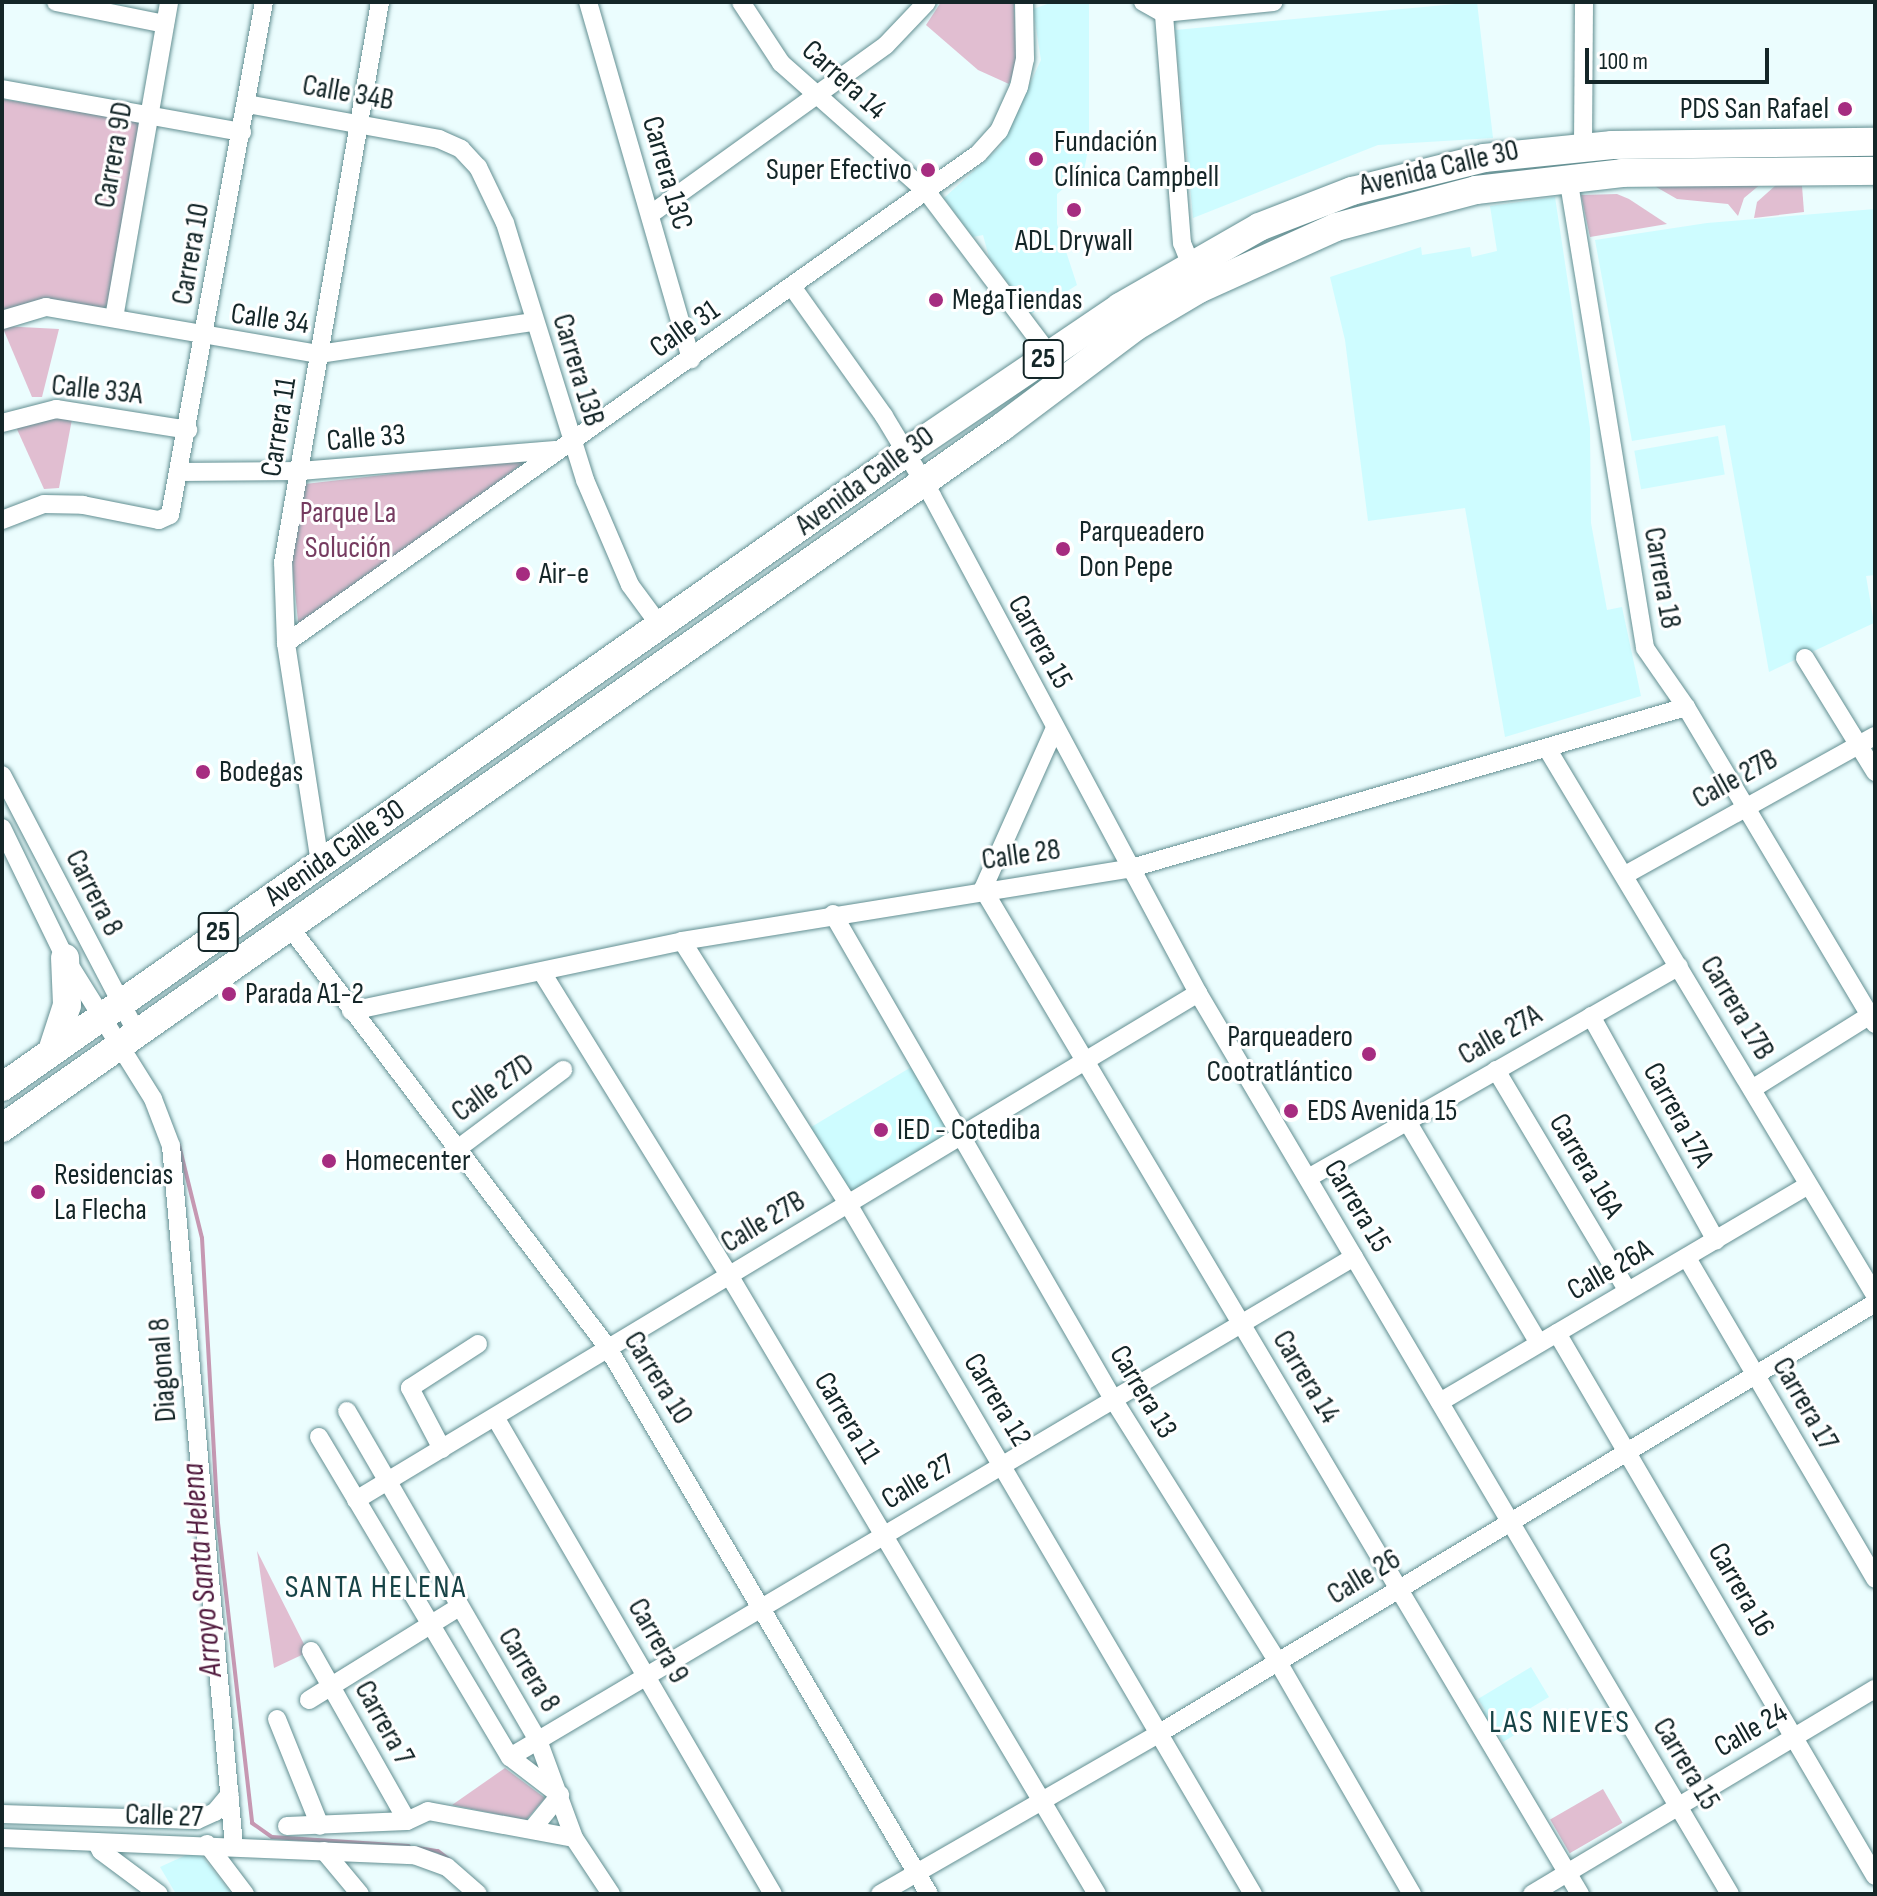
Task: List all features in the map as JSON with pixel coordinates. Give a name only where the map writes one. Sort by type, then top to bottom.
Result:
[{"type":"highway","name":"Avenida Calle 30","points":[[2,1087],[906,453],[1190,263],[1271,222],[1352,191],[1484,158],[1583,146],[1875,142]]},
{"type":"highway","name":"Avenida Calle 30","points":[[2,1128],[1199,289],[1336,227],[1476,190],[1568,177],[1875,171]]},
{"type":"highway","points":[[52,1051],[67,1005],[65,958]]},
{"type":"street","points":[[56,2],[165,24]]},
{"type":"street","name":"Carrera 9D","points":[[114,318],[169,2]]},
{"type":"street","name":"Carrera 10","points":[[2,520],[44,504],[83,505],[159,520],[170,515],[264,2]]},
{"type":"street","name":"Carrera 11","points":[[320,863],[286,643],[283,563],[380,2]]},
{"type":"street","name":"Carrera 13C","points":[[588,2],[691,359]]},
{"type":"street","name":"Carrera 14","points":[[741,2],[781,63],[927,192],[1067,379]]},
{"type":"street","points":[[651,214],[886,45],[927,2]]},
{"type":"street","name":"Calle 31","points":[[286,643],[564,445],[793,288],[978,154],[1009,112],[1025,59],[1024,2]]},
{"type":"street","points":[[1143,2],[1163,8],[1273,2]]},
{"type":"street","points":[[1583,146],[1584,2]]},
{"type":"street","points":[[1163,8],[1182,243],[1190,263]]},
{"type":"street","points":[[2,89],[242,132]]},
{"type":"street","name":"Calle 34B","points":[[247,104],[439,139]]},
{"type":"street","name":"Carrera 13B","points":[[439,139],[461,149],[493,191],[534,322],[564,445],[630,585],[661,627]]},
{"type":"street","name":"Carrera 18","points":[[1568,177],[1645,648],[1686,707],[1873,1017]]},
{"type":"street","points":[[793,288],[906,453]]},
{"type":"street","name":"Calle 34","points":[[2,320],[46,307],[204,338],[319,354],[534,322]]},
{"type":"street","name":"Calle 33A","points":[[2,423],[56,409],[188,430]]},
{"type":"street","name":"Calle 33","points":[[179,472],[300,471],[564,445]]},
{"type":"street","name":"Carrera 15","points":[[906,453],[1128,869],[1198,993],[1730,1894]]},
{"type":"street","points":[[1805,658],[1875,772]]},
{"type":"street","name":"Calle 28","points":[[351,1011],[543,974],[682,941],[983,889],[1128,869],[1548,750],[1686,707]]},
{"type":"street","points":[[983,889],[1055,728]]},
{"type":"street","name":"Calle 27B","points":[[1625,875],[1745,805],[1875,736]]},
{"type":"street","name":"Carrera 17B","points":[[1548,750],[1875,1295]]},
{"type":"street","name":"Carrera 8","points":[[2,775],[109,1010],[128,1041]]},
{"type":"street","name":"Carrera 8","points":[[2,828],[65,958],[109,1010]]},
{"type":"street","name":"Carrera 14","points":[[983,889],[1580,1894]]},
{"type":"street","name":"Carrera 13","points":[[833,914],[964,1134],[1113,1399],[1278,1662],[1412,1894]]},
{"type":"street","name":"Carrera 10","points":[[289,926],[608,1348],[764,1606],[929,1894]]},
{"type":"street","name":"Carrera 12","points":[[682,941],[848,1204],[1253,1894]]},
{"type":"street","name":"Calle 27A","points":[[1308,1178],[1679,966]]},
{"type":"street","name":"Carrera 11","points":[[543,974],[729,1275],[1097,1894]]},
{"type":"street","name":"Calle 27B","points":[[356,1500],[1198,993]]},
{"type":"street","name":"Carrera 17A","points":[[1591,1016],[1716,1241]]},
{"type":"street","points":[[1752,1089],[1873,1017]]},
{"type":"street","name":"Diagonal 8","points":[[128,1041],[153,1099],[176,1173],[204,1543],[234,1846]]},
{"type":"street","name":"Calle 27D","points":[[456,1150],[563,1070]]},
{"type":"street","name":"Carrera 16A","points":[[1496,1070],[1628,1291]]},
{"type":"street","points":[[1407,1121],[1539,1343]]},
{"type":"street","name":"Calle 26A","points":[[1440,1402],[1807,1186]]},
{"type":"street","name":"Calle 27","points":[[510,1757],[1354,1257]]},
{"type":"street","name":"Carrera 17","points":[[1687,1258],[1875,1579]]},
{"type":"street","name":"Calle 26","points":[[880,1894],[1158,1734],[1399,1590],[1509,1520],[1875,1303]]},
{"type":"street","name":"Carrera 16","points":[[1557,1333],[1875,1876]]},
{"type":"street","points":[[442,1449],[410,1392],[412,1385],[478,1344]]},
{"type":"street","name":"Carrera 8","points":[[347,1411],[538,1740],[574,1838],[611,1894]]},
{"type":"street","name":"Carrera 9","points":[[495,1417],[773,1894]]},
{"type":"street","name":"Carrera 8","points":[[319,1437],[429,1628],[510,1757],[560,1795]]},
{"type":"street","points":[[309,1700],[459,1607]]},
{"type":"street","name":"Carrera 7","points":[[311,1651],[407,1821]]},
{"type":"street","name":"Calle 24","points":[[1532,1894],[1875,1689]]},
{"type":"street","points":[[277,1719],[320,1826]]},
{"type":"street","points":[[2,1814],[197,1820],[215,1812],[230,1794]]},
{"type":"street","points":[[533,1828],[560,1795]]},
{"type":"street","points":[[360,1894],[324,1851],[348,1839],[407,1821],[428,1811],[574,1838]]},
{"type":"street","points":[[287,1826],[320,1826],[348,1839],[432,1860],[478,1894]]},
{"type":"street","points":[[97,1836],[101,1851],[159,1894]]},
{"type":"street","name":"Calle 27","points":[[2,1838],[97,1836],[324,1851]]},
{"type":"street","points":[[207,1844],[245,1894]]},
{"type":"shaded area","name":"Fundación Clínica Campbell","points":[[1053,2],[1089,2],[1089,144],[1084,171],[1057,194],[1057,224],[1077,285],[1031,314],[989,257],[983,235],[973,237],[944,198],[1001,146],[1041,60],[1033,9]]},
{"type":"shaded area","points":[[1477,2],[1493,138],[1378,145],[1193,218],[1175,30]]},
{"type":"shaded area","points":[[1555,197],[1590,428],[1591,523],[1607,610],[1622,607],[1641,696],[1505,737],[1465,508],[1368,521],[1345,340],[1330,277],[1421,247],[1422,255],[1470,247],[1472,257],[1497,251],[1490,206]]},
{"type":"shaded area","points":[[1875,209],[1875,575],[1866,576],[1874,623],[1769,672],[1725,425],[1632,441],[1595,240],[1707,223]]},
{"type":"shaded area","points":[[1718,436],[1725,474],[1641,489],[1634,451]]},
{"type":"shaded area","name":"IED - Cotediba","points":[[913,1066],[954,1134],[849,1197],[808,1129]]},
{"type":"shaded area","points":[[1531,1667],[1549,1697],[1514,1718],[1521,1731],[1503,1742],[1490,1719],[1482,1724],[1477,1716],[1485,1710],[1478,1699]]},
{"type":"shaded area","points":[[197,1850],[232,1894],[176,1894],[160,1867]]},
{"type":"green space","points":[[941,2],[1014,2],[1017,64],[1009,84],[978,70],[926,25]]},
{"type":"green space","points":[[2,99],[140,122],[106,321],[2,312]]},
{"type":"green space","points":[[1762,183],[1744,198],[1738,216],[1728,204],[1677,199],[1651,184]]},
{"type":"green space","points":[[1776,185],[1802,186],[1804,212],[1754,218],[1757,202]]},
{"type":"green space","points":[[1617,194],[1667,224],[1590,237],[1581,195]]},
{"type":"green space","points":[[2,326],[59,329],[42,397],[32,397]]},
{"type":"green space","points":[[37,417],[72,419],[59,488],[44,489],[16,427]]},
{"type":"green space","name":"Parque La Solución","points":[[530,458],[299,631],[291,553],[305,484]]},
{"type":"green space","points":[[257,1551],[308,1652],[274,1668]]},
{"type":"green space","points":[[505,1768],[545,1798],[526,1820],[452,1805]]},
{"type":"green space","points":[[1603,1789],[1623,1823],[1570,1853],[1550,1820]]},
{"type":"waterway","name":"Arroyo Santa Helena","points":[[179,1145],[202,1238],[218,1523],[252,1823],[272,1837],[409,1846]]},
{"type":"waterway","name":"Arroyo Santa Helena","points":[[418,1848],[438,1851],[450,1860]]},
{"type":"place","name":"PDS San Rafael","points":[[1845,109]]},
{"type":"place","name":"Fundación Clínica Campbell","points":[[1036,159]]},
{"type":"place","name":"Super Efectivo","points":[[928,170]]},
{"type":"place","name":"ADL Drywall","points":[[1074,210]]},
{"type":"place","name":"MegaTiendas","points":[[936,300]]},
{"type":"place","name":"Parqueadero Don Pepe","points":[[1063,549]]},
{"type":"place","name":"Air-e","points":[[523,574]]},
{"type":"place","name":"Bodegas","points":[[203,772]]},
{"type":"place","name":"Parada A1-2","points":[[229,994]]},
{"type":"place","name":"Parqueadero Cootratlántico","points":[[1369,1054]]},
{"type":"place","name":"EDS Avenida 15","points":[[1291,1111]]},
{"type":"place","name":"IED - Cotediba","points":[[881,1130]]},
{"type":"place","name":"Homecenter","points":[[329,1161]]},
{"type":"place","name":"Residencias La Flecha","points":[[38,1192]]},
{"type":"district","name":"SANTA HELENA","points":[[376,1588]]},
{"type":"district","name":"LAS NIEVES","points":[[1560,1723]]}]
